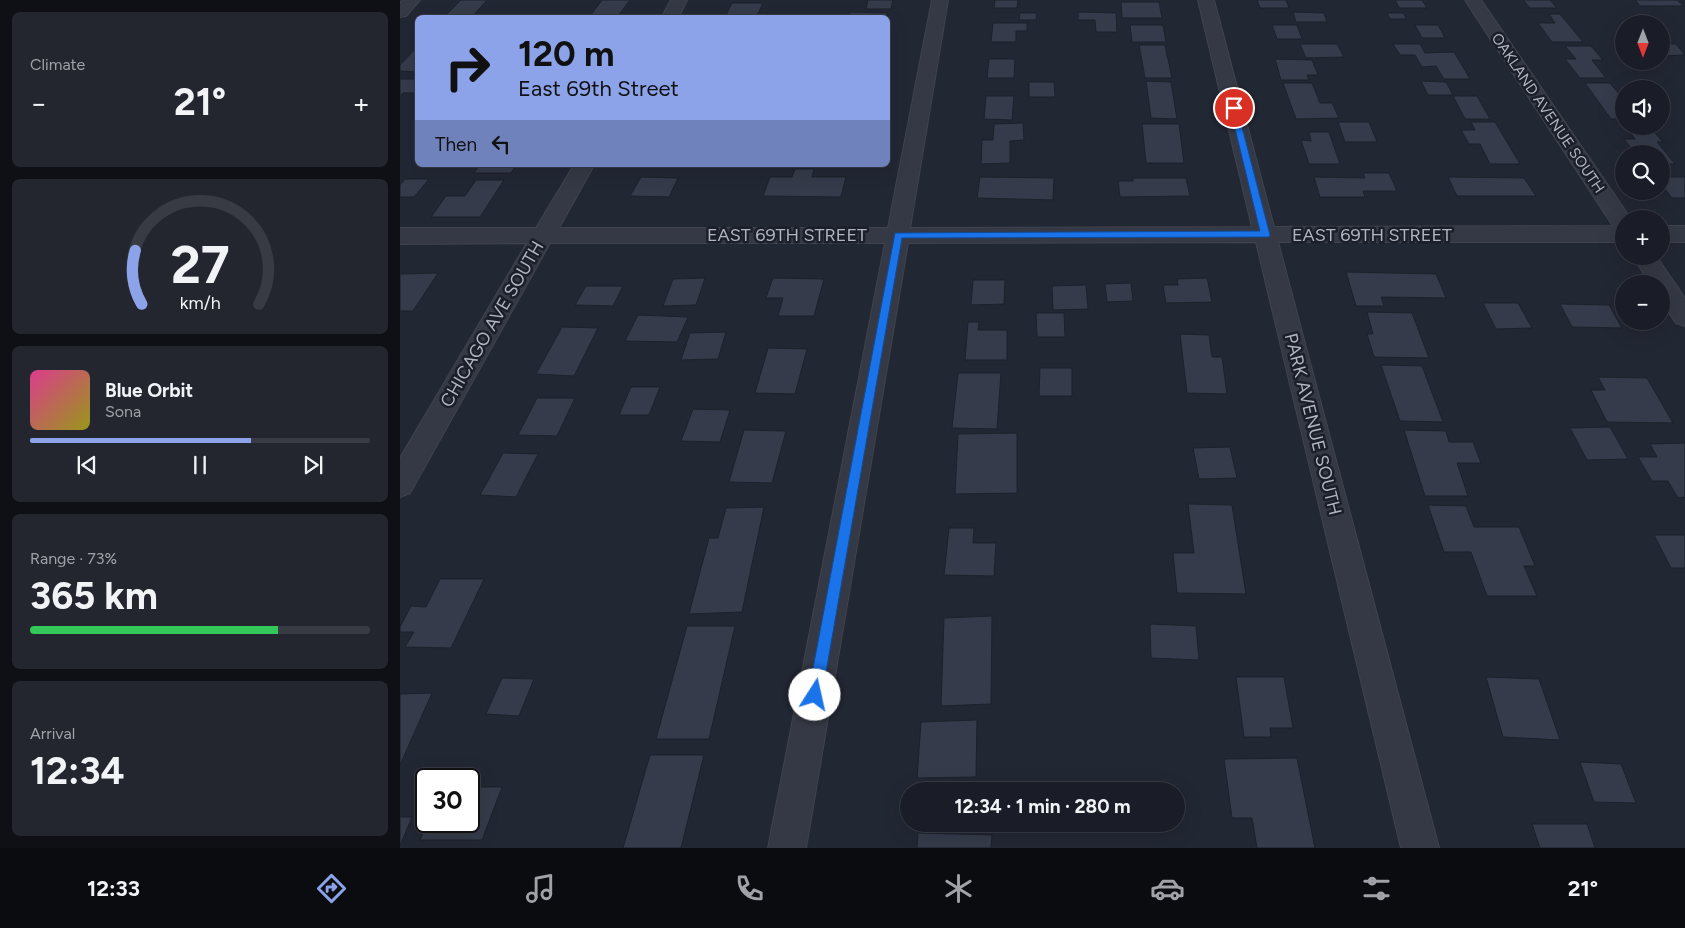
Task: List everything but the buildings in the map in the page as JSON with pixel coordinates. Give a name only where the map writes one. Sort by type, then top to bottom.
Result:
[{"type":"street","points":[[400,12],[412,0]]},
{"type":"street","points":[[671,15],[679,0]]},
{"type":"street","points":[[787,848],[940,0]]},
{"type":"street","name":"PARK AVENUE SOUTH","points":[[1206,0],[1420,848]]},
{"type":"street","name":"OAKLAND AVENUE SOUTH","points":[[1473,0],[1615,213]]},
{"type":"street","name":"CHICAGO AVE SOUTH","points":[[400,484],[583,167]]},
{"type":"street","name":"EAST 69TH STREET","points":[[400,236],[1615,234]]},
{"type":"street","points":[[1670,234],[1685,234]]},
{"type":"street","points":[[1650,265],[1685,317]]},
{"type":"route","points":[[815,695],[898,235],[1265,235],[1234,108]]}]
